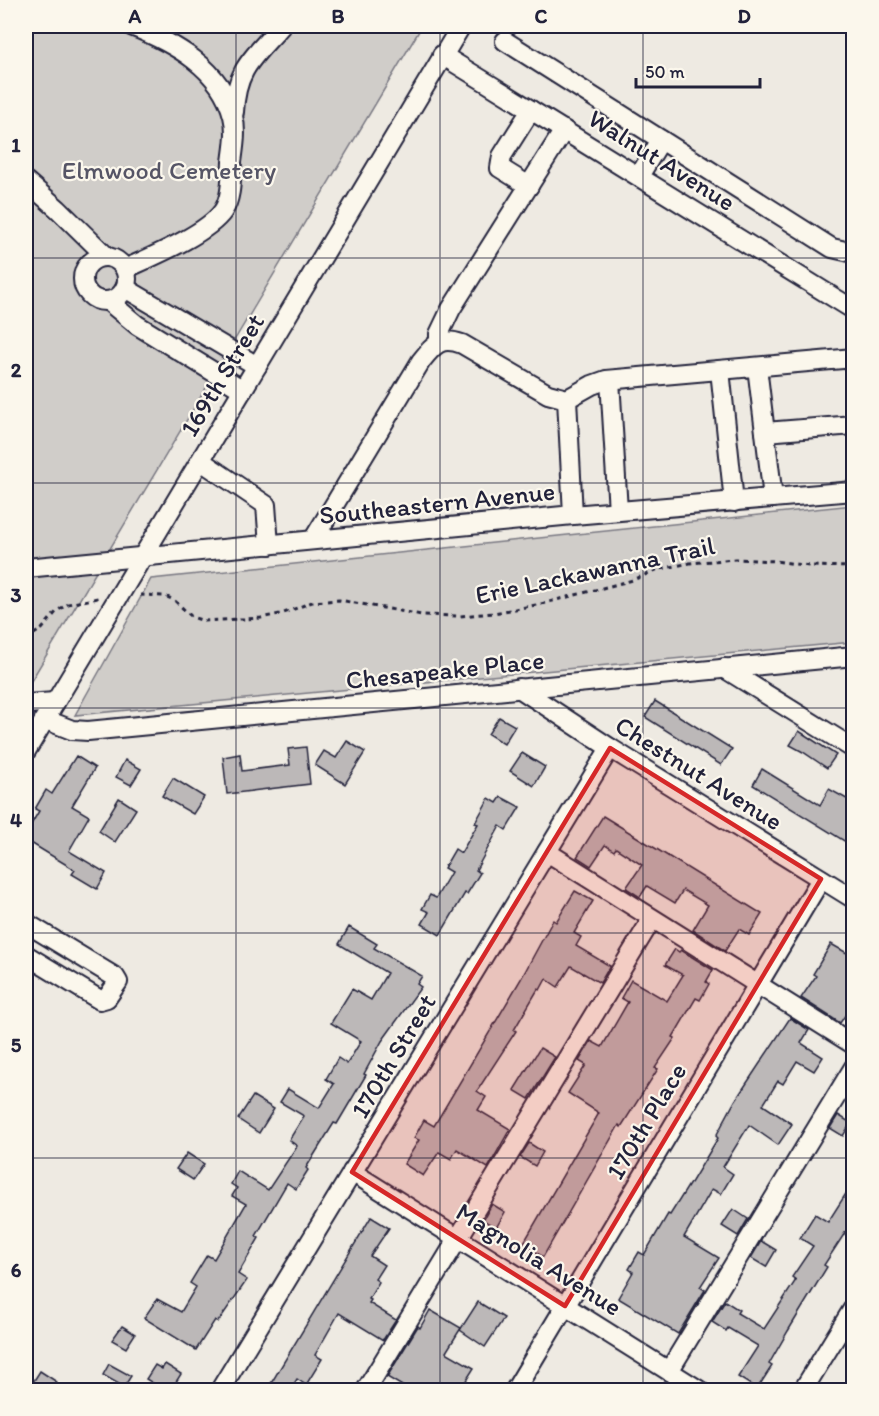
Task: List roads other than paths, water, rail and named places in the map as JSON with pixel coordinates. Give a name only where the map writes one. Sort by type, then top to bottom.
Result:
[{"type":"street","points":[[131,26],[176,47],[201,64],[219,83],[234,117]]},
{"type":"street","points":[[125,269],[199,231],[222,211],[230,190],[236,89],[244,68],[281,26]]},
{"type":"street","name":"169th Street","points":[[26,750],[461,26]]},
{"type":"street","points":[[505,41],[832,248],[854,253]]},
{"type":"street","name":"Walnut Avenue","points":[[442,55],[854,310]]},
{"type":"street","points":[[529,186],[500,168],[502,156],[531,110]]},
{"type":"street","points":[[439,342],[439,334],[451,309],[564,130]]},
{"type":"street","points":[[639,176],[662,140]]},
{"type":"street","points":[[26,181],[107,257],[120,263],[125,269],[127,275],[125,288],[121,294],[108,301]]},
{"type":"street","points":[[107,257],[93,261],[88,266],[83,279],[85,287],[94,298],[108,301],[136,325],[243,390]]},
{"type":"street","points":[[125,288],[257,366]]},
{"type":"street","points":[[313,540],[422,361],[439,342],[447,340],[462,344],[548,394],[567,399],[592,385],[610,380],[854,358]]},
{"type":"street","points":[[757,367],[773,498]]},
{"type":"street","points":[[720,370],[734,502]]},
{"type":"street","points":[[610,380],[618,511]]},
{"type":"street","points":[[567,399],[573,515]]},
{"type":"street","points":[[765,432],[854,424]]},
{"type":"street","points":[[201,461],[266,506],[269,544]]},
{"type":"street","name":"Southeastern Avenue","points":[[26,568],[573,515],[854,491]]},
{"type":"street","name":"Chesapeake Place","points":[[44,719],[72,730],[88,731],[854,656]]},
{"type":"street","points":[[724,668],[854,749]]},
{"type":"street","name":"Chestnut Avenue","points":[[519,688],[610,748],[854,899]]},
{"type":"street","points":[[26,704],[55,702]]},
{"type":"street","name":"170th Street","points":[[220,1390],[610,748]]},
{"type":"street","points":[[547,852],[854,1045]]},
{"type":"street","name":"170th Place","points":[[516,1390],[821,879]]},
{"type":"street","points":[[366,1390],[652,919]]},
{"type":"street","points":[[26,923],[115,977],[118,982],[107,998],[100,1000],[26,956]]},
{"type":"street","points":[[669,1371],[854,1067]]},
{"type":"street","name":"Magnolia Avenue","points":[[352,1172],[699,1390]]},
{"type":"street","points":[[803,1390],[854,1307]]},
{"type":"park label","name":"Elmwood Cemetery","points":[[169,170]]}]
